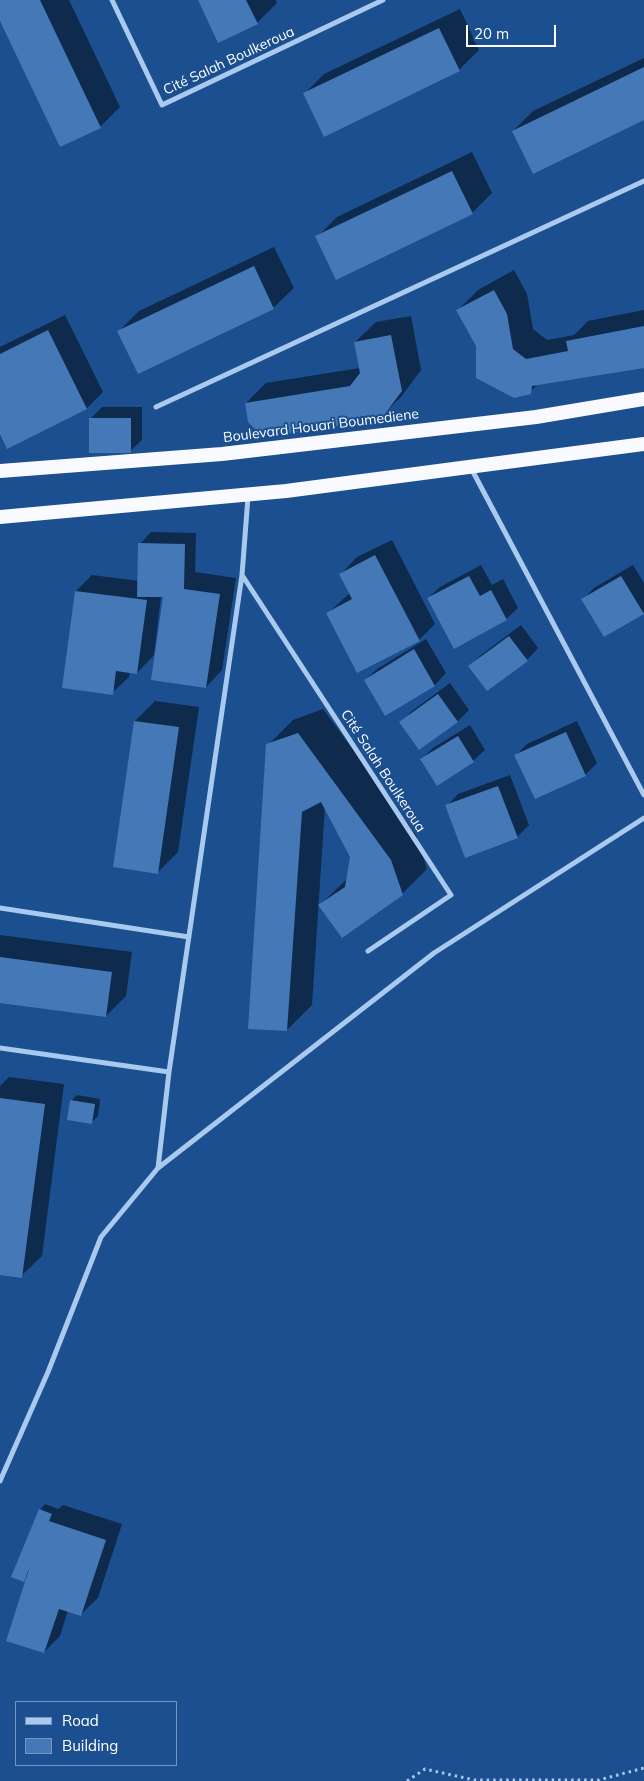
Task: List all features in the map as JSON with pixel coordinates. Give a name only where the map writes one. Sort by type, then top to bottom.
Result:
[{"type":"highway","name":"Boulevard Houari Boumediene","points":[[0,471],[222,454],[536,417],[644,399]]},
{"type":"highway","points":[[0,517],[248,495],[471,468],[644,444]]},
{"type":"street","name":"Cité Salah Boulkeroua","points":[[112,0],[162,105],[384,0]]},
{"type":"street","points":[[156,407],[644,180]]},
{"type":"street","points":[[471,468],[644,795]]},
{"type":"street","points":[[158,1168],[169,1072],[242,575],[248,495]]},
{"type":"street","name":"Cité Salah Boulkeroua","points":[[242,575],[451,895],[368,952]]},
{"type":"street","points":[[0,1481],[48,1372],[101,1238],[158,1168],[434,954],[644,818]]},
{"type":"street","points":[[0,908],[189,937]]},
{"type":"street","points":[[0,1048],[169,1072]]},
{"type":"path","points":[[407,1781],[424,1769],[474,1780],[599,1780],[644,1768]]},
{"type":"building","points":[[0,0],[40,0],[101,128],[60,147],[0,21]]},
{"type":"building","points":[[198,0],[246,0],[258,24],[218,43]]},
{"type":"building","points":[[439,28],[460,71],[324,137],[303,93]]},
{"type":"building","points":[[644,67],[644,120],[533,174],[512,131]]},
{"type":"building","points":[[452,171],[473,214],[336,280],[315,236]]},
{"type":"building","points":[[254,266],[274,309],[138,374],[117,331]]},
{"type":"building","points":[[494,290],[507,314],[513,349],[526,359],[568,351],[566,341],[644,326],[644,368],[532,386],[531,394],[514,398],[476,378],[476,346],[456,310]]},
{"type":"building","points":[[48,330],[87,409],[7,449],[0,434],[0,354]]},
{"type":"building","points":[[391,335],[402,391],[381,419],[263,437],[248,422],[245,403],[350,386],[360,373],[354,342]]},
{"type":"building","points":[[89,418],[131,418],[131,453],[89,453]]},
{"type":"building","points":[[138,543],[185,544],[184,589],[220,594],[206,688],[151,680],[163,597],[137,597]]},
{"type":"building","points":[[375,555],[420,641],[357,673],[326,613],[352,599],[339,574]]},
{"type":"building","points":[[469,576],[480,596],[491,590],[507,620],[454,649],[427,598]]},
{"type":"building","points":[[621,576],[644,614],[604,637],[581,599]]},
{"type":"building","points":[[75,591],[147,600],[137,674],[116,671],[113,695],[62,688]]},
{"type":"building","points":[[509,636],[528,661],[487,691],[468,666]]},
{"type":"building","points":[[414,649],[435,686],[385,716],[364,680]]},
{"type":"building","points":[[438,694],[458,722],[419,750],[399,722]]},
{"type":"building","points":[[134,721],[179,727],[158,874],[113,867]]},
{"type":"building","points":[[566,732],[586,776],[535,799],[514,755]]},
{"type":"building","points":[[298,733],[391,860],[403,895],[342,938],[318,905],[345,887],[350,857],[321,802],[302,812],[287,1031],[248,1029],[266,744]]},
{"type":"building","points":[[458,736],[474,762],[437,786],[420,759]]},
{"type":"building","points":[[498,786],[518,838],[465,858],[445,805]]},
{"type":"building","points":[[0,957],[112,972],[106,1017],[0,1003]]},
{"type":"building","points":[[0,1098],[45,1104],[22,1278],[0,1275]]},
{"type":"building","points":[[70,1100],[95,1104],[92,1124],[67,1120]]},
{"type":"building","points":[[39,1509],[52,1514],[49,1521],[106,1540],[81,1616],[59,1609],[44,1653],[6,1641],[30,1566],[24,1582],[11,1577]]}]
